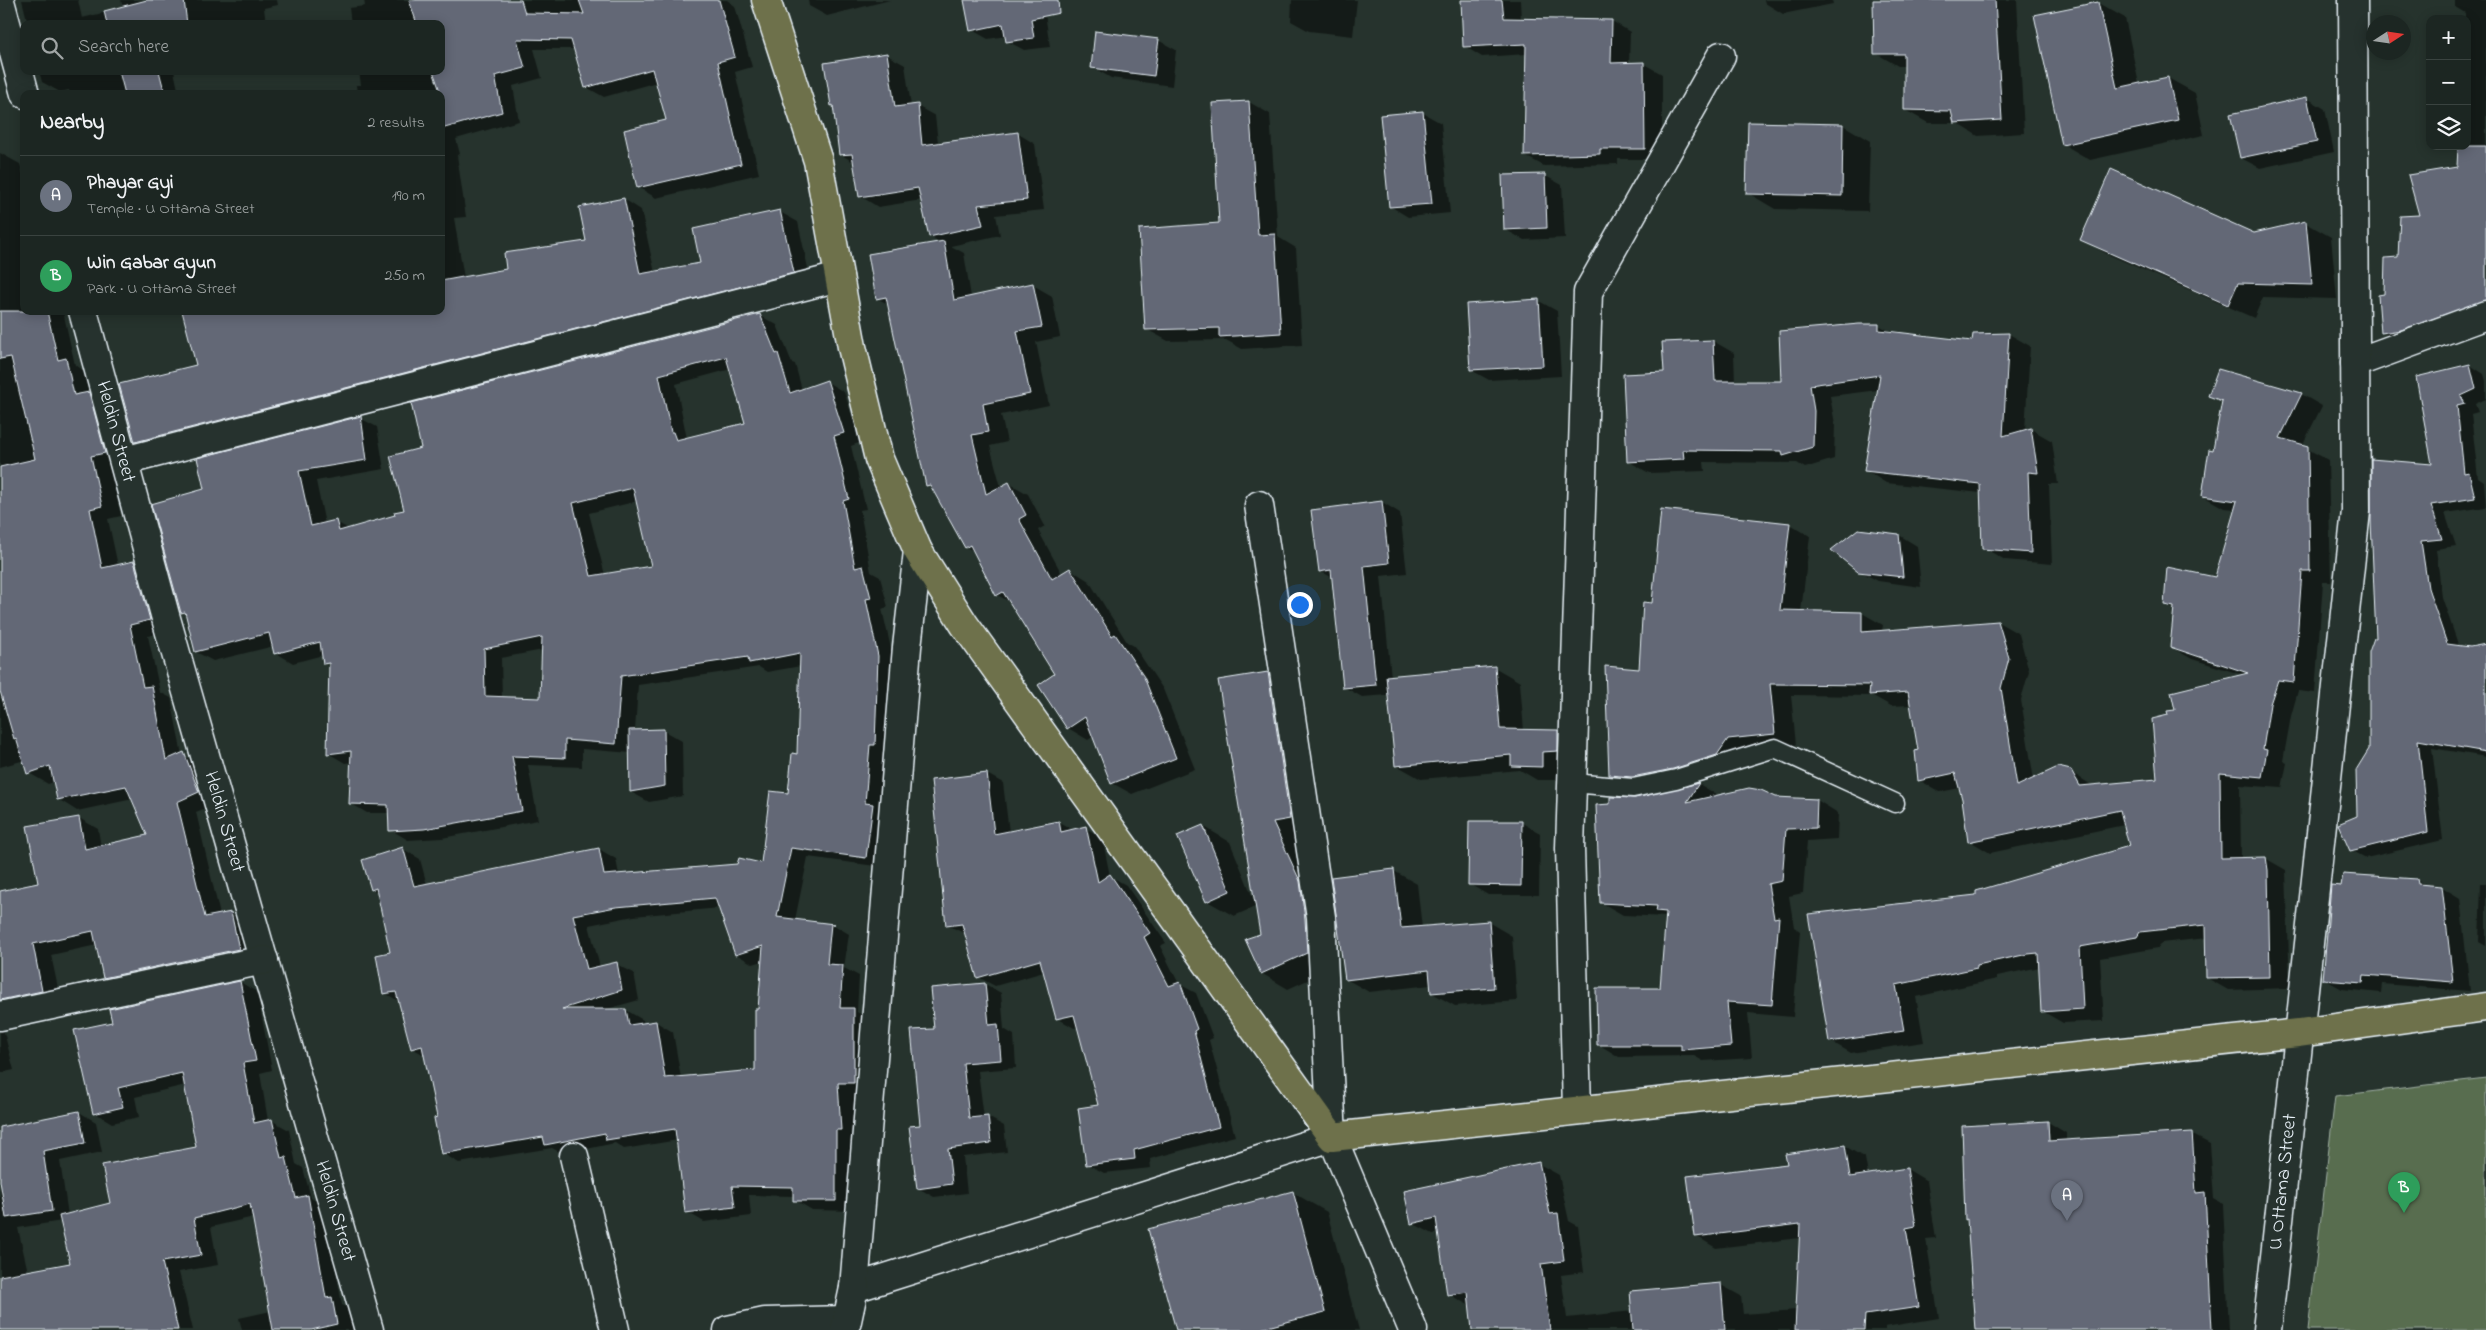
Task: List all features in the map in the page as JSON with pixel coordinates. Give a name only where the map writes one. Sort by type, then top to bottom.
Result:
[{"type":"main road","points":[[766,0],[818,161],[852,347],[878,459],[918,551],[964,624],[1332,1137],[2299,1033],[2486,1007]]},
{"type":"street","name":"U Ottama Street","points":[[2268,1330],[2356,511],[2353,0]]},
{"type":"street","points":[[0,1],[24,90]]},
{"type":"street","points":[[1576,1110],[1570,848],[1588,292],[1721,56]]},
{"type":"street","points":[[124,461],[839,277]]},
{"type":"street","name":"Heldin Street","points":[[84,315],[165,615],[369,1330]]},
{"type":"street","points":[[2355,363],[2486,315]]},
{"type":"street","points":[[1259,505],[1321,917],[1332,1137],[1413,1330]]},
{"type":"street","points":[[728,1330],[764,1322],[845,1325],[854,1288],[907,647],[918,551]]},
{"type":"street","points":[[0,1016],[264,960]]},
{"type":"street","points":[[854,1288],[1332,1137]]},
{"type":"street","points":[[574,1156],[615,1330]]},
{"type":"lane","points":[[1572,783],[1633,788],[1676,779],[1776,748],[1895,804]]},
{"type":"green space","points":[[2486,1078],[2486,1330],[2308,1330],[2335,1096]]},
{"type":"building","points":[[147,0],[184,0],[186,20],[106,20],[104,11]]},
{"type":"building","points":[[409,0],[521,0],[525,13],[584,14],[579,0],[719,0],[735,57],[718,62],[741,164],[637,188],[624,130],[666,120],[652,69],[585,88],[571,40],[517,39],[525,68],[495,76],[502,112],[445,128],[445,90],[440,90],[434,75],[445,75],[445,20],[416,20]]},
{"type":"building","points":[[964,0],[1058,0],[1059,13],[1031,19],[1034,38],[1006,42],[1003,24],[970,31]]},
{"type":"building","points":[[1461,0],[1502,0],[1504,18],[1612,20],[1611,63],[1644,62],[1645,149],[1600,149],[1600,154],[1524,156],[1526,44],[1463,47]]},
{"type":"building","points":[[1873,0],[1995,0],[2002,120],[1954,123],[1951,111],[1904,110],[1904,54],[1874,54]]},
{"type":"building","points":[[2098,2],[2117,88],[2168,77],[2178,120],[2062,145],[2034,15]]},
{"type":"building","points":[[1095,31],[1159,39],[1154,76],[1091,68]]},
{"type":"building","points":[[887,53],[895,107],[918,104],[922,145],[1018,132],[1027,200],[978,205],[983,225],[929,237],[918,188],[859,197],[852,154],[839,155],[833,105],[831,106],[824,63]]},
{"type":"building","points":[[120,75],[160,75],[164,90],[124,90]]},
{"type":"building","points":[[2307,97],[2317,142],[2240,158],[2230,114]]},
{"type":"building","points":[[1249,101],[1258,235],[1275,234],[1281,333],[1219,337],[1219,328],[1145,330],[1139,229],[1219,223],[1212,103]]},
{"type":"building","points":[[1423,111],[1432,204],[1389,207],[1380,115]]},
{"type":"building","points":[[1748,122],[1843,124],[1842,196],[1746,194]]},
{"type":"building","points":[[2471,146],[2486,146],[2486,300],[2401,330],[2381,333],[2378,295],[2384,294],[2385,258],[2398,257],[2400,216],[2419,215],[2408,175],[2457,167],[2458,150],[2471,150]]},
{"type":"building","points":[[2111,169],[2254,233],[2306,221],[2312,285],[2238,283],[2228,305],[2080,240]]},
{"type":"building","points":[[1545,174],[1547,228],[1504,230],[1502,175]]},
{"type":"building","points":[[624,198],[640,274],[700,263],[693,229],[780,210],[794,273],[135,442],[119,384],[196,365],[183,315],[445,315],[445,280],[506,269],[504,253],[586,241],[579,207]]},
{"type":"building","points":[[944,241],[954,300],[1033,283],[1042,327],[1017,331],[1030,394],[983,404],[988,432],[972,435],[986,494],[1009,482],[1026,515],[1019,519],[1052,579],[1070,568],[1112,636],[1115,634],[1144,677],[1176,758],[1111,784],[1085,717],[1067,729],[1038,685],[1054,674],[1003,592],[996,596],[970,545],[965,548],[930,485],[926,486],[886,297],[876,299],[868,254]]},
{"type":"building","points":[[1539,299],[1543,366],[1470,370],[1466,304]]},
{"type":"building","points":[[0,311],[20,311],[20,315],[48,315],[58,360],[66,358],[74,395],[89,392],[105,453],[91,456],[102,506],[90,509],[102,568],[134,561],[150,620],[130,625],[143,687],[152,686],[166,760],[184,752],[199,792],[177,802],[205,917],[231,912],[239,949],[103,978],[93,931],[33,944],[42,991],[0,1000],[0,891],[38,883],[27,826],[79,817],[85,849],[147,835],[126,786],[57,800],[50,766],[27,774],[16,738],[14,739],[0,691],[0,467],[35,459],[11,357],[0,359]]},
{"type":"building","points":[[760,314],[776,354],[778,353],[790,393],[827,380],[844,433],[834,436],[849,499],[843,501],[855,568],[863,566],[871,598],[866,599],[878,656],[875,745],[870,745],[865,803],[873,804],[866,858],[791,848],[777,917],[834,924],[831,924],[827,964],[843,965],[840,1008],[854,1008],[854,1083],[838,1083],[841,1130],[836,1130],[836,1201],[793,1201],[793,1187],[732,1186],[735,1207],[685,1213],[675,1129],[606,1140],[605,1133],[545,1145],[543,1137],[441,1154],[434,1118],[437,1117],[422,1046],[411,1049],[396,992],[383,994],[376,955],[390,952],[376,888],[371,890],[362,860],[403,847],[414,886],[599,848],[604,875],[737,864],[739,858],[761,863],[770,791],[788,793],[792,753],[797,754],[800,653],[749,663],[748,657],[621,676],[616,744],[565,740],[565,758],[512,756],[522,811],[424,829],[389,831],[388,805],[349,804],[351,751],[327,754],[329,663],[323,664],[320,642],[274,654],[269,633],[195,652],[185,612],[181,613],[151,504],[204,489],[197,458],[361,416],[367,460],[299,471],[311,526],[336,520],[339,531],[395,515],[394,512],[404,510],[390,456],[421,448],[411,403]],"holes":[[[726,357],[745,423],[676,440],[673,432],[671,432],[659,375]],[[633,488],[651,566],[591,576],[573,503]],[[542,637],[540,698],[485,696],[484,649]],[[715,898],[735,955],[763,946],[758,1009],[755,1009],[755,1070],[665,1078],[656,1021],[629,1025],[626,1009],[562,1009],[622,990],[617,962],[587,969],[573,915],[616,907]]]},
{"type":"building","points":[[1879,324],[1879,330],[1972,341],[1973,334],[2009,333],[2003,436],[2031,428],[2038,473],[2028,472],[2031,553],[1982,549],[1980,484],[1864,471],[1880,375],[1810,385],[1814,411],[1813,447],[1783,456],[1782,451],[1683,450],[1684,459],[1627,462],[1623,374],[1664,372],[1662,342],[1713,340],[1715,381],[1781,381],[1779,331]]},
{"type":"building","points":[[2470,364],[2476,389],[2461,396],[2465,404],[2457,406],[2464,473],[2469,472],[2475,498],[2431,505],[2442,539],[2421,541],[2428,588],[2447,644],[2470,647],[2486,644],[2486,752],[2418,740],[2428,832],[2350,851],[2338,824],[2357,816],[2356,770],[2369,749],[2369,652],[2374,638],[2376,638],[2371,521],[2371,459],[2432,464],[2416,377]]},
{"type":"building","points":[[2218,369],[2302,393],[2280,438],[2308,446],[2310,571],[2302,571],[2294,682],[2278,680],[2270,704],[2263,749],[2267,750],[2262,777],[2220,773],[2221,858],[2266,857],[2268,870],[2270,977],[2206,978],[2205,925],[2140,932],[2137,937],[2080,947],[2083,1009],[2041,1012],[2038,953],[2028,954],[1977,965],[1977,968],[1896,985],[1904,1031],[1829,1042],[1808,914],[1976,895],[1976,891],[2129,846],[2120,810],[1968,842],[1962,799],[1955,773],[1918,781],[1915,751],[1918,750],[1908,692],[1869,695],[1870,685],[1770,684],[1775,734],[1728,739],[1717,755],[1673,769],[1632,777],[1609,775],[1605,666],[1639,669],[1643,602],[1652,603],[1661,509],[1790,523],[1780,610],[1862,612],[1862,632],[1998,621],[2009,658],[2001,688],[2017,786],[2058,767],[2071,770],[2080,786],[2157,779],[2152,719],[2168,715],[2167,711],[2175,710],[2171,692],[2248,673],[2170,647],[2174,607],[2164,605],[2167,567],[2215,577],[2237,501],[2202,496],[2209,449],[2213,450],[2222,401],[2208,396]]},
{"type":"building","points":[[1382,501],[1389,563],[1364,566],[1376,685],[1343,688],[1331,570],[1319,572],[1311,510]]},
{"type":"building","points":[[1858,529],[1899,534],[1903,577],[1858,572],[1831,550]]},
{"type":"building","points":[[1495,666],[1500,729],[1558,730],[1558,751],[1542,752],[1542,767],[1511,766],[1511,755],[1395,766],[1386,676]]},
{"type":"building","points":[[1268,672],[1290,819],[1273,822],[1300,881],[1307,953],[1261,974],[1245,939],[1260,934],[1218,680]]},
{"type":"building","points":[[664,729],[665,786],[630,792],[629,730]]},
{"type":"building","points":[[987,773],[994,834],[1059,821],[1061,832],[1086,826],[1098,882],[1110,874],[1150,933],[1144,937],[1169,986],[1180,982],[1197,1029],[1194,1031],[1219,1127],[1134,1150],[1135,1159],[1086,1165],[1078,1108],[1098,1105],[1074,1015],[1056,1019],[1040,960],[977,978],[962,924],[946,926],[931,780]]},
{"type":"building","points":[[1699,783],[1687,802],[1749,788],[1761,790],[1776,797],[1817,799],[1816,828],[1786,829],[1782,881],[1768,884],[1774,918],[1779,917],[1772,1005],[1727,1002],[1731,1046],[1681,1050],[1681,1045],[1597,1045],[1596,988],[1660,988],[1666,912],[1656,911],[1657,906],[1600,903],[1596,805],[1610,804],[1610,797],[1635,798]]},
{"type":"building","points":[[1469,821],[1522,821],[1521,886],[1468,885]]},
{"type":"building","points":[[1203,825],[1230,891],[1206,902],[1177,836]]},
{"type":"building","points":[[1394,869],[1401,928],[1489,921],[1494,988],[1431,993],[1429,970],[1345,980],[1331,877]]},
{"type":"building","points":[[2343,874],[2417,879],[2418,884],[2442,886],[2453,982],[2364,975],[2363,983],[2323,980],[2331,885],[2341,886]]},
{"type":"building","points":[[240,981],[256,1061],[243,1063],[254,1123],[272,1119],[281,1158],[286,1157],[296,1198],[308,1195],[326,1298],[332,1297],[337,1324],[311,1330],[273,1330],[250,1204],[194,1218],[201,1255],[162,1262],[178,1330],[0,1330],[0,1276],[70,1263],[59,1216],[110,1203],[102,1165],[196,1147],[182,1073],[118,1088],[123,1107],[93,1114],[74,1030],[112,1022],[109,1009]]},
{"type":"building","points":[[985,983],[989,1025],[998,1024],[1001,1060],[963,1063],[969,1118],[988,1116],[991,1143],[948,1149],[952,1184],[917,1189],[909,1126],[920,1125],[911,1030],[934,1029],[930,988]]},
{"type":"building","points":[[79,1111],[85,1143],[43,1151],[52,1211],[6,1218],[0,1181],[0,1127]]},
{"type":"building","points":[[2048,1121],[2049,1141],[2192,1132],[2196,1193],[2205,1192],[2212,1330],[1975,1330],[1967,1219],[1965,1220],[1962,1126]]},
{"type":"building","points":[[1845,1145],[1850,1177],[1907,1168],[1916,1226],[1906,1228],[1919,1307],[1865,1315],[1864,1330],[1795,1330],[1800,1224],[1695,1237],[1687,1176],[1787,1164],[1785,1154]]},
{"type":"building","points":[[1539,1162],[1550,1214],[1558,1213],[1564,1261],[1541,1264],[1550,1330],[1472,1330],[1468,1292],[1447,1295],[1436,1218],[1411,1224],[1404,1191]]},
{"type":"building","points":[[1293,1191],[1325,1312],[1256,1330],[1176,1330],[1148,1229]]},
{"type":"building","points":[[1721,1283],[1725,1330],[1633,1330],[1630,1291]]},
{"type":"place","name":"Win Gabar Gyun","points":[[2404,1213]]},
{"type":"place","name":"Phayar Gyi","points":[[2067,1221]]}]
